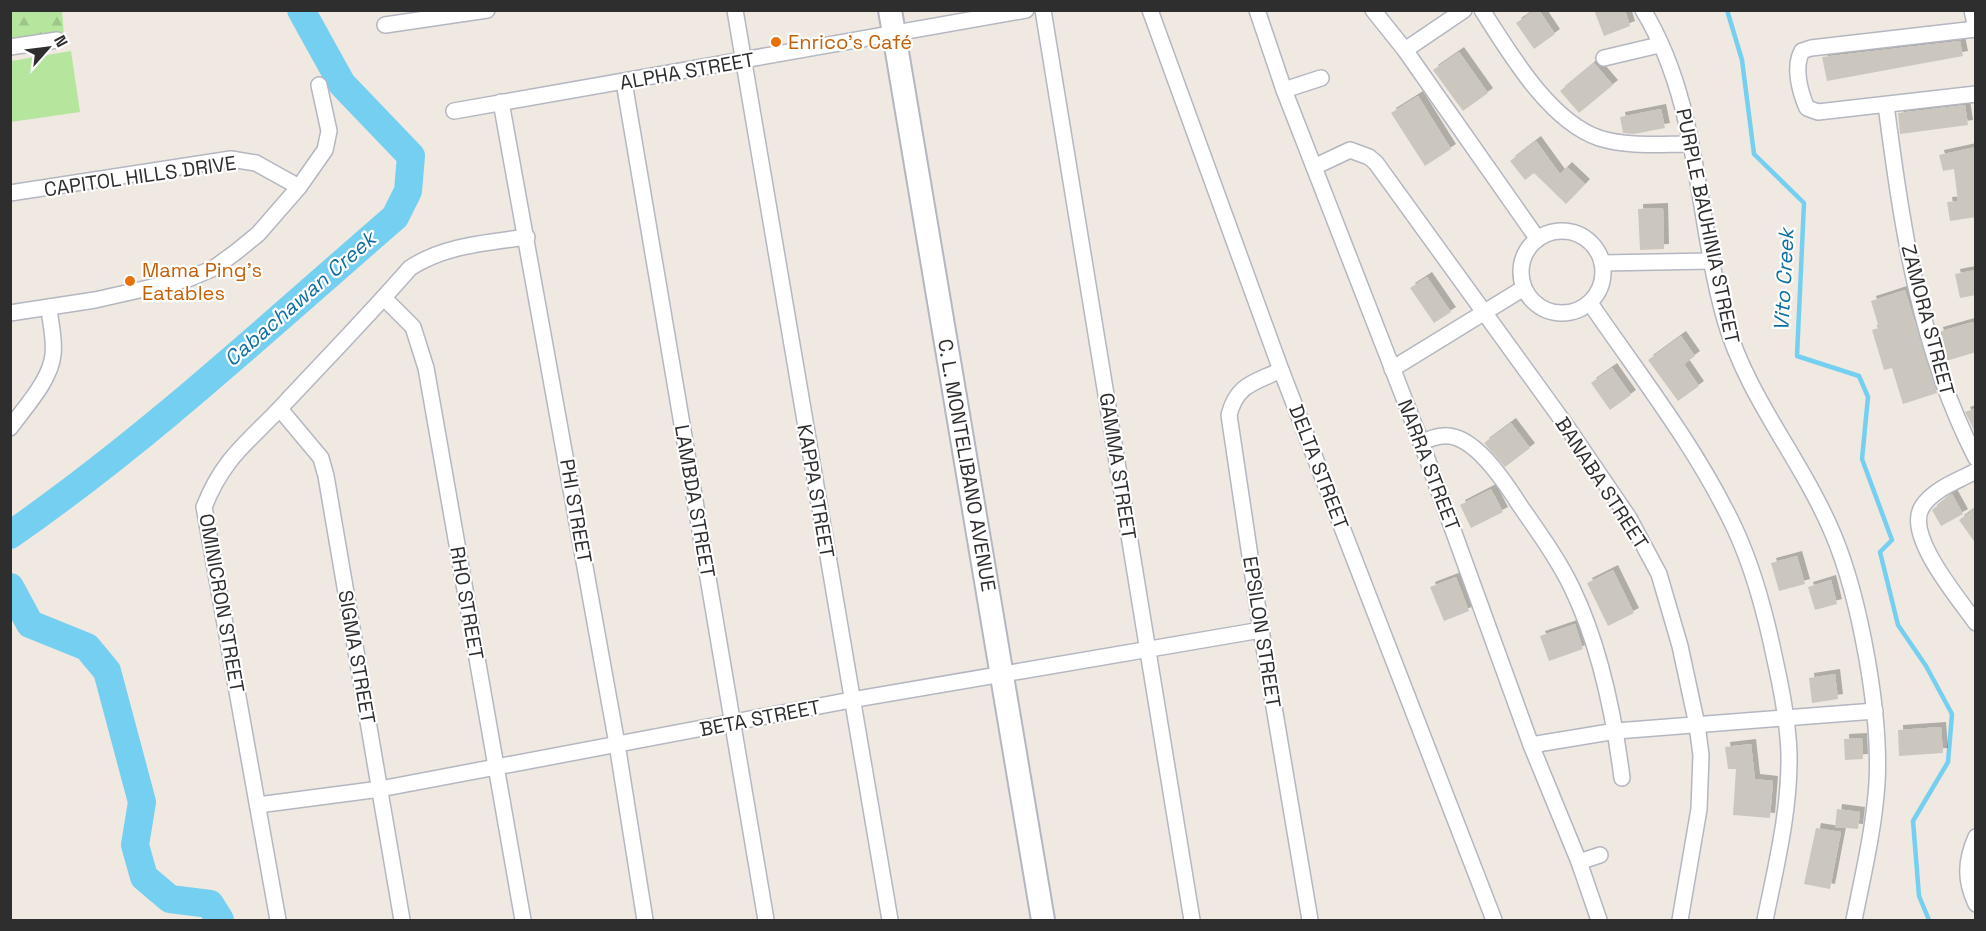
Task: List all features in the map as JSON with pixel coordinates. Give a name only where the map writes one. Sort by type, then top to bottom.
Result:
[{"type":"street","points":[[385,25],[443,14],[487,10]]},
{"type":"street","name":"KAPPA STREET","points":[[735,10],[890,921]]},
{"type":"street","name":"C. L. MONTELIBANO AVENUE","points":[[890,10],[1043,921]]},
{"type":"street","name":"ALPHA STREET","points":[[454,111],[743,62],[1026,10]]},
{"type":"street","name":"GAMMA STREET","points":[[1043,10],[1192,921]]},
{"type":"street","name":"DELTA STREET","points":[[1150,10],[1281,370],[1494,921]]},
{"type":"street","name":"NARRA STREET","points":[[1257,10],[1284,90],[1421,442],[1531,745],[1579,862],[1596,920]]},
{"type":"street","points":[[1373,10],[1406,50],[1538,238]]},
{"type":"street","points":[[1406,50],[1464,10]]},
{"type":"street","points":[[1482,10],[1539,92],[1580,128],[1596,137],[1616,142],[1690,144]]},
{"type":"street","name":"PURPLE BAUHINIA STREET","points":[[1643,10],[1674,74],[1690,144],[1711,261],[1724,318],[1741,368],[1775,423],[1833,534],[1858,620],[1875,711],[1877,765],[1874,814],[1854,921]]},
{"type":"street","points":[[1972,10],[1976,29],[1811,48],[1802,51],[1798,59],[1800,81],[1807,108],[1818,112],[1976,94]]},
{"type":"street","points":[[10,47],[57,40]]},
{"type":"street","points":[[1604,58],[1659,45]]},
{"type":"street","points":[[1284,90],[1321,78]]},
{"type":"street","name":"LAMBDA STREET","points":[[624,81],[766,921]]},
{"type":"street","points":[[10,313],[188,279],[213,268],[258,234],[298,187],[329,142],[320,85]]},
{"type":"street","name":"PHI STREET","points":[[501,102],[617,744],[645,921]]},
{"type":"street","name":"ZAMORA STREET","points":[[1886,105],[1904,233],[1919,305],[1959,426],[1976,458]]},
{"type":"street","name":"BANABA STREET","points":[[1314,167],[1350,150],[1369,157],[1565,424],[1616,499],[1659,574],[1680,646],[1701,755],[1699,809],[1680,921]]},
{"type":"street","name":"CAPITOL HILLS DRIVE","points":[[10,193],[231,159],[256,163],[298,187]]},
{"type":"street","points":[[1558,231],[1572,232],[1585,238],[1596,248],[1602,263],[1600,289],[1590,303],[1578,310],[1554,313],[1540,307],[1524,288],[1522,264],[1527,250],[1538,238],[1558,231]]},
{"type":"street","name":"OMINICRON STREET","points":[[278,921],[204,507],[213,483],[227,461],[280,409],[410,268],[428,256],[447,249],[527,237]]},
{"type":"street","points":[[1602,263],[1711,261]]},
{"type":"street","points":[[1392,369],[1524,288]]},
{"type":"street","name":"RHO STREET","points":[[384,298],[413,327],[424,357],[523,921]]},
{"type":"street","points":[[1590,303],[1693,453],[1735,529],[1750,567],[1769,634],[1787,716],[1789,757],[1781,846],[1765,921]]},
{"type":"street","points":[[10,428],[52,363],[54,351],[49,307]]},
{"type":"street","name":"EPSILON STREET","points":[[1281,370],[1245,387],[1234,397],[1229,415],[1310,921]]},
{"type":"street","name":"SIGMA STREET","points":[[280,409],[321,458],[326,476],[402,921]]},
{"type":"street","points":[[1421,442],[1444,435],[1472,445],[1513,494],[1572,588],[1592,643],[1616,731],[1622,778]]},
{"type":"street","points":[[1976,471],[1932,495],[1921,508],[1918,524],[1922,544],[1976,623]]},
{"type":"street","name":"BETA STREET","points":[[258,805],[380,789],[495,765],[851,700],[1262,630]]},
{"type":"street","points":[[1531,745],[1616,731],[1875,711]]},
{"type":"street","points":[[1976,837],[1965,866],[1968,885],[1976,904]]},
{"type":"street","points":[[1579,862],[1600,855]]},
{"type":"green space","points":[[10,11],[62,11],[64,35],[11,43]]},
{"type":"green space","points":[[71,51],[80,112],[11,122],[11,61]]},
{"type":"building","points":[[1535,10],[1539,10],[1555,34],[1534,49],[1516,23]]},
{"type":"building","points":[[1594,10],[1625,10],[1630,26],[1604,36]]},
{"type":"building","points":[[1960,41],[1963,56],[1827,81],[1822,57]]},
{"type":"building","points":[[1459,52],[1488,93],[1463,111],[1433,70]]},
{"type":"building","points":[[1594,63],[1613,85],[1579,113],[1560,91]]},
{"type":"building","points":[[1418,96],[1451,149],[1425,166],[1391,113]]},
{"type":"building","points":[[1965,105],[1968,125],[1900,134],[1898,113]]},
{"type":"building","points":[[1661,109],[1665,128],[1634,134],[1623,133],[1620,117]]},
{"type":"building","points":[[1536,141],[1560,174],[1567,167],[1585,184],[1566,204],[1534,173],[1525,180],[1510,161]]},
{"type":"building","points":[[1976,147],[1976,217],[1950,221],[1947,202],[1958,201],[1954,169],[1943,171],[1939,155]]},
{"type":"building","points":[[1663,208],[1664,249],[1640,250],[1638,209]]},
{"type":"building","points":[[1976,270],[1976,295],[1960,298],[1955,274]]},
{"type":"building","points":[[1427,277],[1451,312],[1434,323],[1410,288]]},
{"type":"building","points":[[1905,290],[1937,393],[1903,404],[1892,368],[1884,370],[1872,330],[1879,328],[1871,301]]},
{"type":"building","points":[[1973,322],[1976,352],[1946,361],[1938,332]]},
{"type":"building","points":[[1681,336],[1695,356],[1684,364],[1699,386],[1678,401],[1648,360]]},
{"type":"building","points":[[1612,368],[1631,395],[1610,410],[1591,383]]},
{"type":"building","points":[[1976,408],[1976,434],[1965,412]]},
{"type":"building","points":[[1511,423],[1530,448],[1505,467],[1484,443]]},
{"type":"building","points":[[1491,489],[1503,512],[1471,528],[1460,505]]},
{"type":"building","points":[[1952,494],[1963,514],[1941,526],[1932,510]]},
{"type":"building","points":[[1976,508],[1976,544],[1959,520]]},
{"type":"building","points":[[1797,556],[1805,584],[1779,591],[1771,563]]},
{"type":"building","points":[[1613,570],[1634,613],[1608,626],[1587,583]]},
{"type":"building","points":[[1456,577],[1469,611],[1444,621],[1430,587]]},
{"type":"building","points":[[1831,580],[1837,604],[1815,610],[1808,587]]},
{"type":"building","points":[[1575,624],[1583,649],[1549,661],[1540,636]]},
{"type":"building","points":[[1835,674],[1838,699],[1812,703],[1809,678]]},
{"type":"building","points":[[1941,727],[1943,753],[1899,756],[1898,730]]},
{"type":"building","points":[[1862,738],[1863,759],[1845,760],[1844,739]]},
{"type":"building","points":[[1751,744],[1755,779],[1773,781],[1770,818],[1733,815],[1736,769],[1728,769],[1725,747]]},
{"type":"building","points":[[1837,809],[1860,812],[1858,829],[1835,827]]},
{"type":"building","points":[[1816,828],[1841,832],[1830,889],[1804,884]]},
{"type":"waterway","name":"Cabachawan Creek","points":[[10,535],[61,499],[159,421],[395,217],[408,191],[411,156],[342,84],[301,10]]},
{"type":"waterway","name":"Vito Creek","points":[[1727,10],[1742,60],[1754,154],[1804,203],[1797,356],[1859,376],[1868,397],[1862,459],[1892,540],[1880,552],[1898,625],[1926,666],[1952,714],[1948,762],[1913,821],[1919,896],[1929,920]]},
{"type":"waterway","name":"Cabachawan Creek","points":[[10,587],[30,624],[87,647],[107,671],[142,802],[135,845],[144,877],[170,899],[210,904],[220,920]]},
{"type":"place","name":"Enrico's Café","points":[[776,42]]},
{"type":"place","name":"Mama Ping's Eatables","points":[[130,281]]}]
